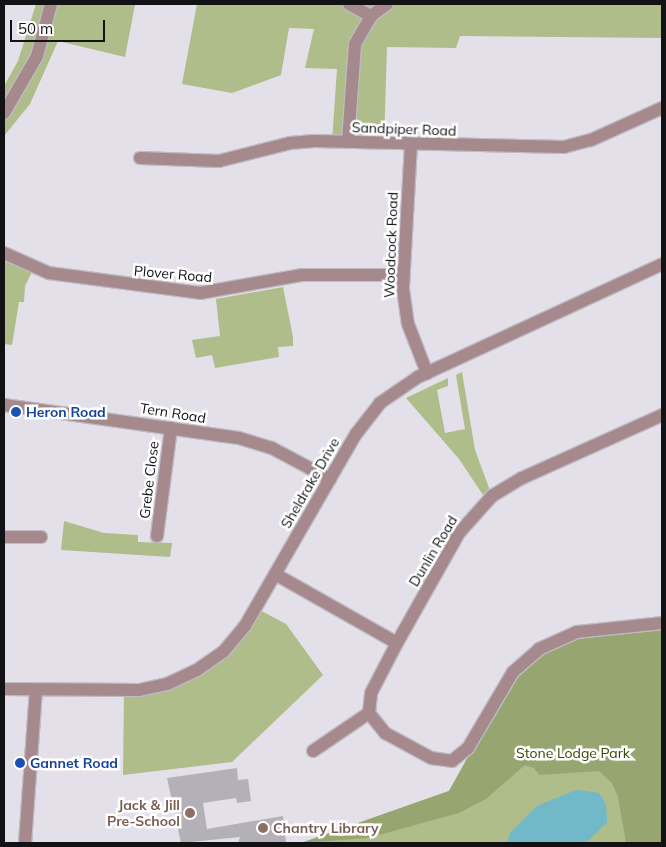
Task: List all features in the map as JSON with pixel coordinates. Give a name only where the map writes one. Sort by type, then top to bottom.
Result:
[{"type":"street","points":[[4,114],[30,74],[51,4]]},
{"type":"street","points":[[349,4],[371,16]]},
{"type":"street","points":[[348,142],[353,54],[358,35],[371,16],[387,4]]},
{"type":"street","name":"Sandpiper Road","points":[[140,158],[220,161],[290,143],[348,142],[564,147],[591,140],[662,108]]},
{"type":"street","name":"Woodcock Road","points":[[411,144],[403,275],[408,324],[427,373]]},
{"type":"street","name":"Plover Road","points":[[4,253],[49,273],[191,293],[214,293],[302,275],[403,275]]},
{"type":"street","name":"Sheldrake Drive","points":[[4,688],[36,690],[139,690],[183,678],[216,658],[235,639],[330,479],[374,410],[398,389],[427,373],[662,264]]},
{"type":"street","name":"Tern Road","points":[[4,405],[255,442],[330,479]]},
{"type":"street","name":"Dunlin Road","points":[[369,713],[371,693],[459,532],[492,496],[522,478],[662,415]]},
{"type":"street","name":"Grebe Close","points":[[157,536],[170,428]]},
{"type":"street","points":[[4,536],[41,537]]},
{"type":"street","points":[[275,574],[397,643]]},
{"type":"street","points":[[313,751],[369,713],[385,733],[431,758],[452,761],[468,748],[513,672],[538,650],[577,632],[662,623]]},
{"type":"street","points":[[25,843],[36,690]]},
{"type":"green space","points":[[36,4],[135,5],[125,57],[58,41],[30,104],[4,136],[4,86],[18,61]]},
{"type":"green space","points":[[197,4],[662,4],[662,38],[460,36],[456,48],[387,47],[384,143],[332,141],[337,69],[305,68],[314,29],[289,28],[281,75],[232,93],[182,84]]},
{"type":"green space","points":[[4,253],[34,268],[25,286],[24,302],[19,302],[12,345],[4,344]]},
{"type":"green space","points":[[283,287],[293,337],[293,346],[278,347],[279,357],[215,368],[212,355],[196,358],[192,340],[220,336],[216,299]]},
{"type":"green space","points":[[462,372],[475,450],[492,496],[487,501],[459,459],[406,398],[448,378],[448,386],[437,390],[445,433],[465,429],[456,375]]},
{"type":"green space","points":[[64,521],[104,533],[138,535],[138,542],[172,543],[170,557],[61,550]]},
{"type":"green space","points":[[256,608],[286,624],[323,675],[232,762],[123,775],[124,690],[139,690],[207,664]]},
{"type":"green space","name":"Stone Lodge Park","points":[[662,628],[662,843],[626,843],[618,797],[612,783],[599,771],[539,775],[534,768],[525,765],[486,799],[459,813],[368,838],[301,843],[449,791],[508,684],[529,660],[573,639]]},
{"type":"green space","points":[[521,668],[662,843],[301,843],[449,791]]},
{"type":"water","points":[[576,790],[599,793],[606,804],[607,822],[589,840],[582,843],[507,843],[510,833],[537,806]]},
{"type":"building","name":"Jack & Jill Pre-School","points":[[237,768],[238,780],[248,779],[251,801],[237,803],[236,798],[203,803],[207,829],[283,816],[286,843],[238,843],[240,837],[181,843],[167,778]]},
{"type":"place","name":"Heron Road","points":[[16,412]]},
{"type":"place","name":"Gannet Road","points":[[20,763]]},
{"type":"place","name":"Jack & Jill Pre-School","points":[[190,813]]},
{"type":"place","name":"Chantry Library","points":[[263,828]]}]
